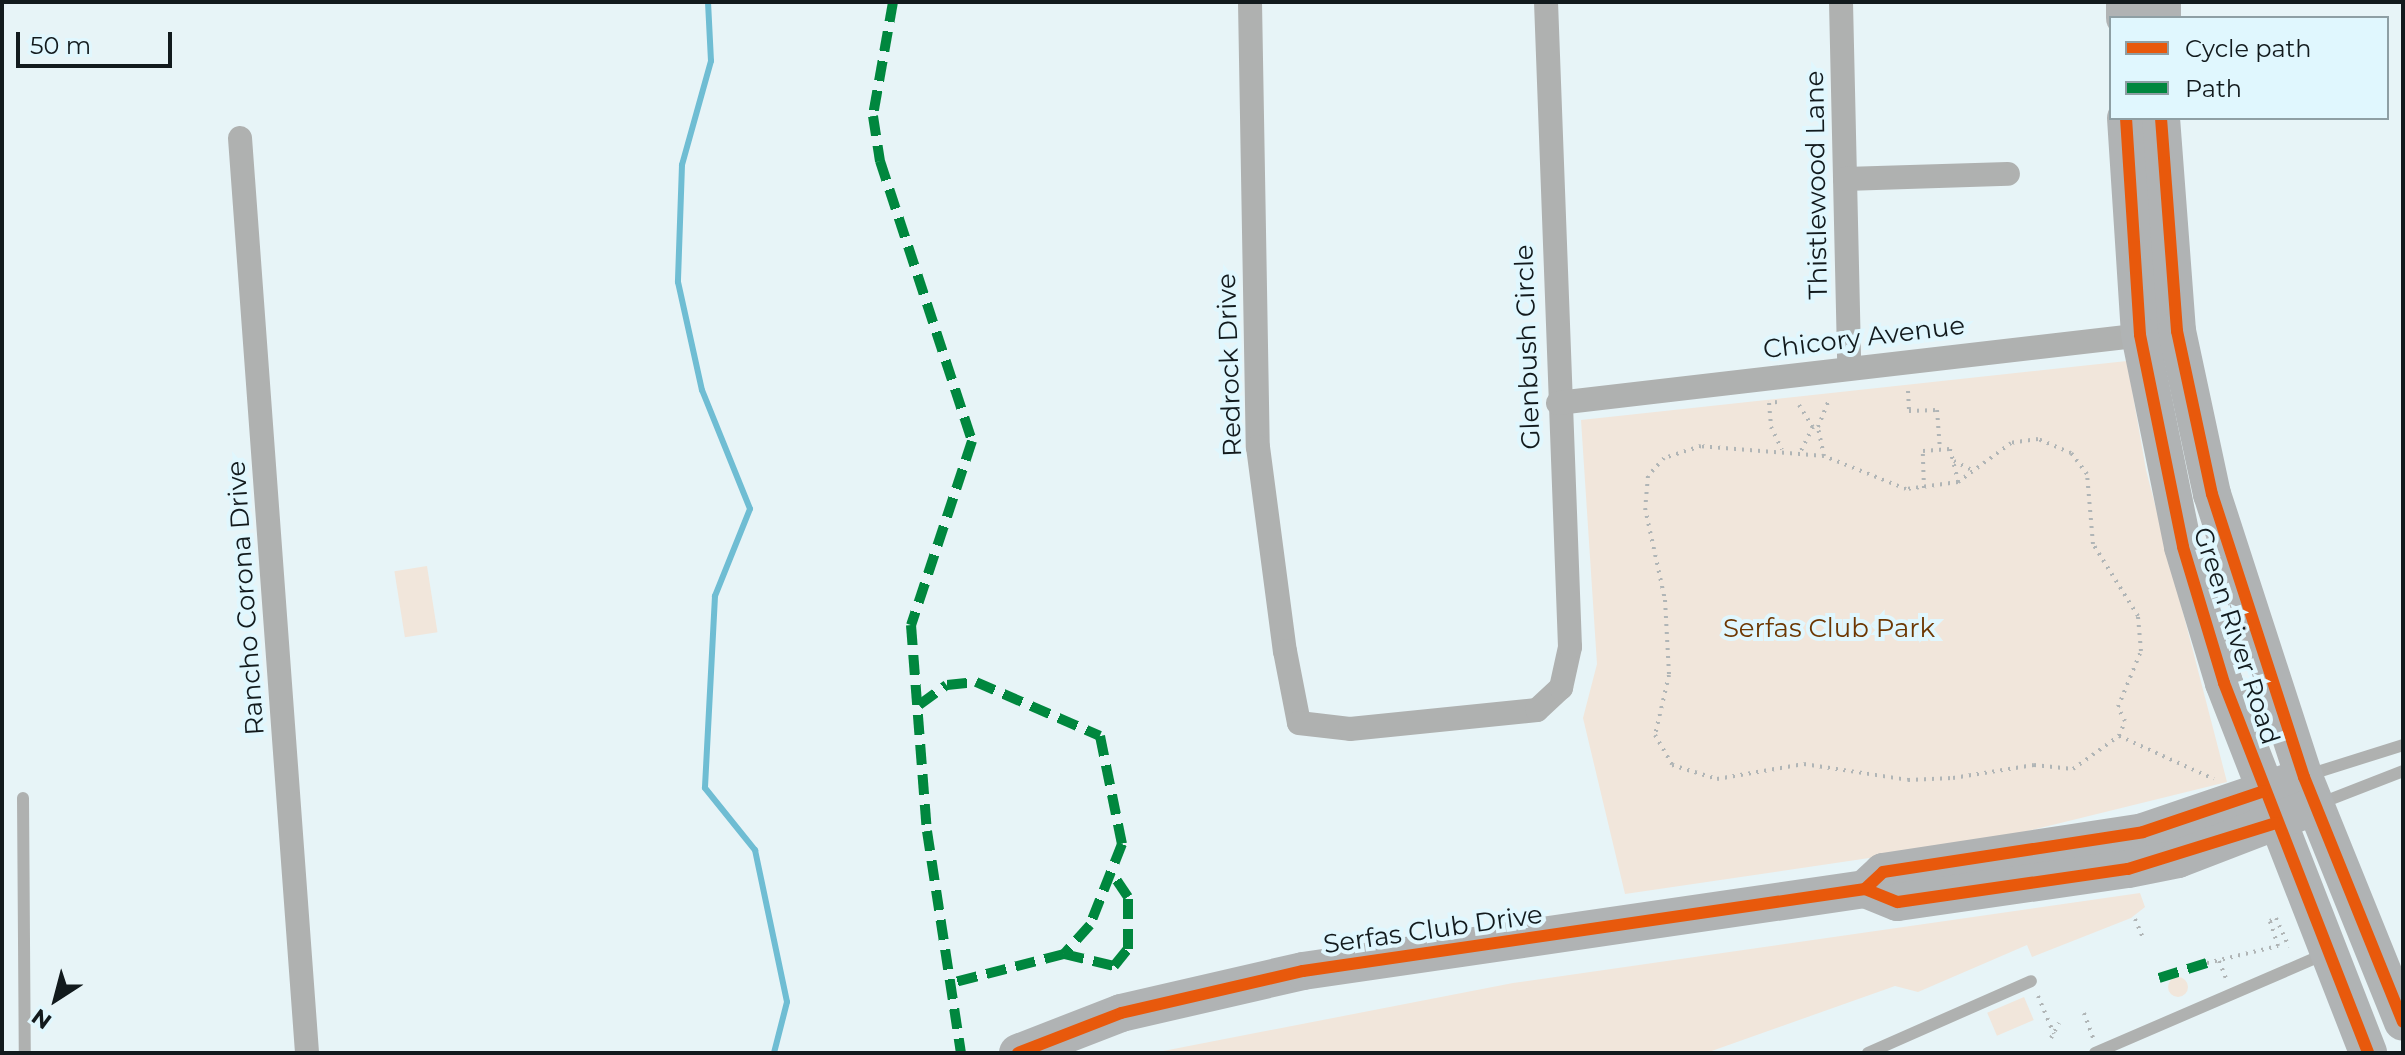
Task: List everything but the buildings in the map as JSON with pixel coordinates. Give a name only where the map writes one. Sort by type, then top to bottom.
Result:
[{"type":"main road","name":"Green River Road","points":[[2126,120],[2158,333],[2183,547],[2270,807],[2368,1053]]},
{"type":"main road","name":"Green River Road","points":[[2161,120],[2158,333],[2309,791],[2403,1022]]},
{"type":"main road","name":"Serfas Club Drive","points":[[1018,1053],[1206,989],[1865,889],[1883,872],[2143,832],[2270,807],[2309,791]]},
{"type":"street","name":"Redrock Drive","points":[[1250,2],[1258,447],[1299,723],[1350,729],[1537,710],[1561,688]]},
{"type":"street","name":"Glenbush Circle","points":[[1546,2],[1558,403],[1570,647],[1561,688]]},
{"type":"street","name":"Thistlewood Lane","points":[[1841,2],[1849,367]]},
{"type":"street","name":"Rancho Corona Drive","points":[[240,138],[307,1053]]},
{"type":"street","points":[[1845,179],[2008,174]]},
{"type":"street","name":"Chicory Avenue","points":[[1558,403],[2158,333]]},
{"type":"lane","name":"Serfas Club Drive","points":[[2309,791],[2403,745]]},
{"type":"lane","name":"Serfas Club Drive","points":[[2309,791],[2403,771]]},
{"type":"lane","points":[[23,798],[25,1053]]},
{"type":"lane","points":[[2096,1051],[2328,953]]},
{"type":"lane","points":[[1868,1053],[2031,981]]},
{"type":"path","points":[[1908,391],[1909,411],[1937,410],[1940,450]]},
{"type":"path","points":[[1782,450],[1769,403],[1788,400]]},
{"type":"path","points":[[1800,452],[1828,402]]},
{"type":"path","points":[[1799,405],[1816,427],[1824,456]]},
{"type":"path","points":[[2038,439],[2071,453],[2087,474],[2093,544],[2138,616],[2141,651],[2118,707],[2125,721],[2119,736],[2073,769],[2034,765],[1953,778],[1908,780],[1804,764],[1717,779],[1672,765],[1655,735],[1669,675],[1665,600],[1643,491],[1664,458],[1682,449],[1782,450],[1824,456],[1873,481],[1924,488],[1958,482],[2011,443],[2038,439]]},
{"type":"path","points":[[1924,488],[1923,451],[1950,449],[1958,482]]},
{"type":"path","points":[[1953,461],[1974,471]]},
{"type":"path","points":[[2119,736],[2179,757],[2221,783]]},
{"type":"path","points":[[2207,963],[2278,946],[2270,921],[2276,918],[2289,947]]},
{"type":"path","points":[[2135,919],[2144,940]]},
{"type":"path","points":[[2031,981],[2052,1036],[2059,1023]]},
{"type":"path","points":[[2084,1013],[2096,1051]]},
{"type":"green space","name":"Serfas Club Park","points":[[2127,361],[2146,470],[2227,782],[1991,840],[1625,894],[1583,718],[1597,664],[1581,420]]},
{"type":"green space","points":[[427,566],[437,632],[405,637],[394,571]]},
{"type":"green space","points":[[2140,893],[2145,907],[2131,918],[2032,957],[2027,945],[1918,992],[1895,986],[1706,1053],[1153,1053],[1513,983]]},
{"type":"green space","points":[[2178,977],[2185,980],[2188,987],[2185,994],[2178,997],[2171,994],[2168,987],[2171,980]]},
{"type":"green space","points":[[2024,997],[2034,1020],[1997,1036],[1987,1013]]},
{"type":"waterway","points":[[708,2],[711,61],[682,165],[678,282],[702,390],[750,509],[715,596],[705,788],[755,850],[787,1002],[774,1053]]},
{"type":"marked path","points":[[893,2],[873,116],[880,161],[972,441],[911,625],[927,831],[961,1053]]},
{"type":"marked path","points":[[919,705],[947,685],[976,682],[1100,736],[1122,844],[1090,925],[1064,954],[951,983]]},
{"type":"marked path","points":[[1064,954],[1114,966],[1128,949],[1128,897],[1114,876]]},
{"type":"marked path","points":[[2159,978],[2207,963]]},
{"type":"cycle path","points":[[2126,120],[2140,335],[2183,547],[2224,683],[2368,1053]]},
{"type":"cycle path","points":[[2161,120],[2177,331],[2212,494],[2304,777],[2403,1022]]},
{"type":"cycle path","points":[[1865,889],[1883,872],[2143,832],[2264,791]]},
{"type":"cycle path","points":[[1018,1053],[1121,1013],[1303,971],[1865,889],[1898,902],[2128,869],[2276,823]]}]
